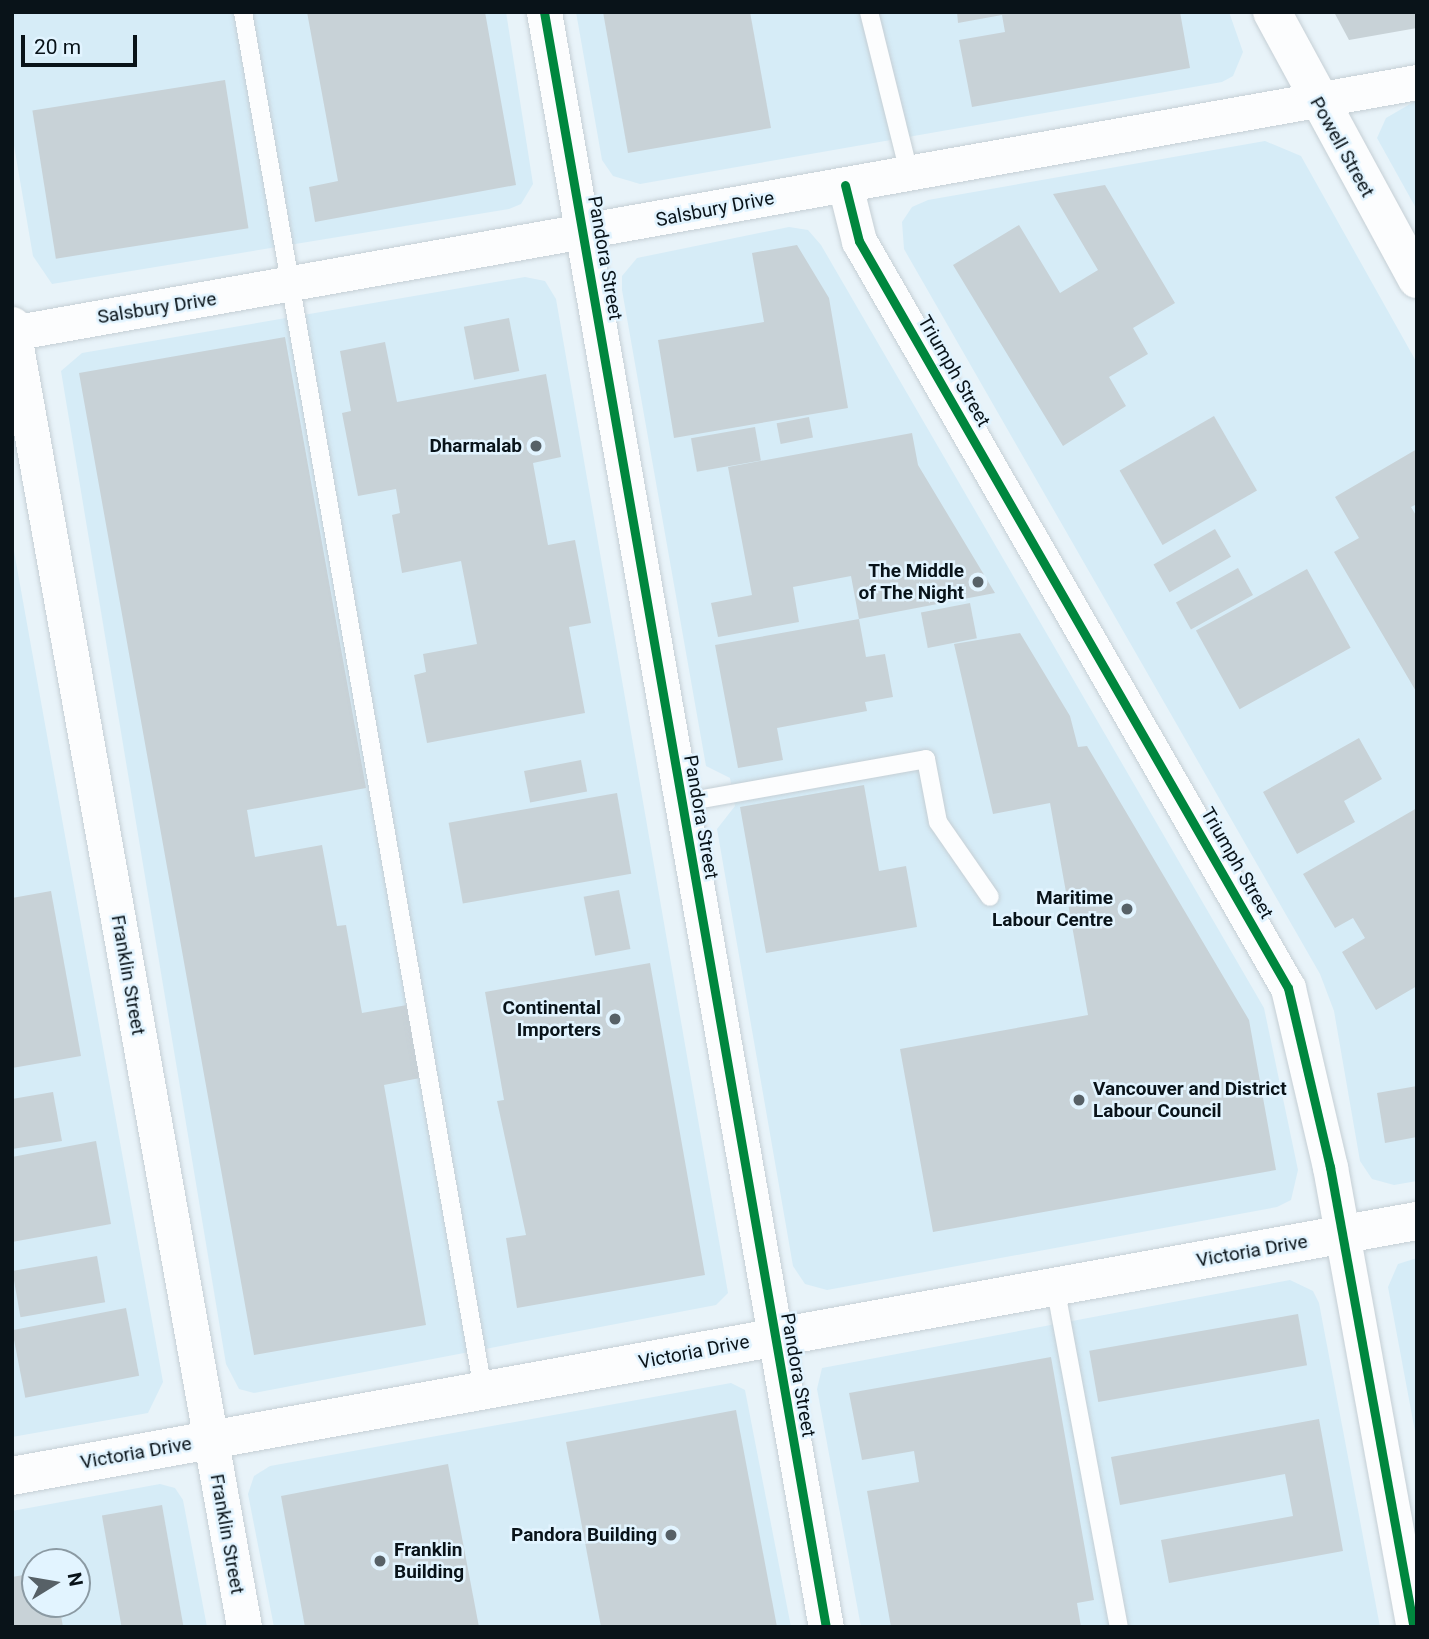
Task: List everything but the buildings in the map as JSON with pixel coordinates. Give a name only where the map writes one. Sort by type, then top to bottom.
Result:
[{"type":"street","name":"Pandora Street","points":[[544,12],[773,1336],[826,1627]]},
{"type":"street","name":"Powell Street","points":[[1272,12],[1314,99],[1417,279]]},
{"type":"street","name":"Salsbury Drive","points":[[13,330],[290,286],[1417,82]]},
{"type":"street","name":"Triumph Street","points":[[845,185],[859,241],[1288,988],[1342,1234],[1414,1627]]},
{"type":"street","name":"Franklin Street","points":[[13,330],[244,1627]]},
{"type":"street","name":"Victoria Drive","points":[[12,1476],[1417,1221]]},
{"type":"lane","points":[[243,12],[483,1390]]},
{"type":"lane","points":[[869,12],[909,173]]},
{"type":"lane","points":[[680,803],[926,759],[938,822],[990,897]]},
{"type":"lane","points":[[1055,1286],[1119,1627]]},
{"type":"shaded area","points":[[12,12],[506,12],[533,184],[521,204],[509,209],[52,284],[33,256],[12,134]]},
{"type":"shaded area","points":[[576,12],[1229,12],[1243,52],[1233,76],[1222,82],[640,184],[613,176],[602,160]]},
{"type":"shaded area","points":[[1417,100],[1417,210],[1377,138],[1386,118]]},
{"type":"shaded area","points":[[1265,141],[1301,156],[1417,363],[1417,1181],[1394,1185],[1372,1179],[1360,1161],[1334,1011],[1320,974],[904,249],[902,222],[912,207],[928,200]]},
{"type":"shaded area","points":[[789,227],[808,230],[821,245],[1264,1008],[1298,1170],[1291,1200],[1277,1207],[827,1290],[805,1284],[793,1266],[717,829],[735,806],[730,778],[706,766],[622,290],[622,276],[637,258]]},
{"type":"shaded area","points":[[525,277],[545,281],[556,299],[728,1293],[716,1305],[254,1393],[239,1389],[226,1364],[61,371],[82,353]]},
{"type":"shaded area","points":[[12,540],[163,1382],[148,1413],[12,1437]]},
{"type":"shaded area","points":[[1417,1258],[1417,1442],[1388,1287],[1398,1264]]},
{"type":"shaded area","points":[[1290,1280],[1313,1291],[1319,1303],[1380,1627],[861,1627],[817,1389],[822,1368]]},
{"type":"shaded area","points":[[731,1383],[745,1390],[791,1627],[274,1627],[248,1494],[254,1476],[270,1466]]},
{"type":"shaded area","points":[[160,1484],[175,1488],[183,1500],[207,1627],[12,1627],[12,1511]]},
{"type":"cycle path","points":[[544,12],[826,1627]]},
{"type":"cycle path","points":[[845,185],[859,241],[1288,988],[1330,1167],[1414,1627]]},
{"type":"place","name":"Dharmalab","points":[[536,446]]},
{"type":"place","name":"The Middle of The Night","points":[[978,582]]},
{"type":"place","name":"Maritime Labour Centre","points":[[1127,909]]},
{"type":"place","name":"Continental Importers","points":[[615,1019]]},
{"type":"place","name":"Vancouver and District Labour Council","points":[[1079,1100]]},
{"type":"place","name":"Pandora Building","points":[[671,1535]]},
{"type":"place","name":"Franklin Building","points":[[380,1561]]}]
